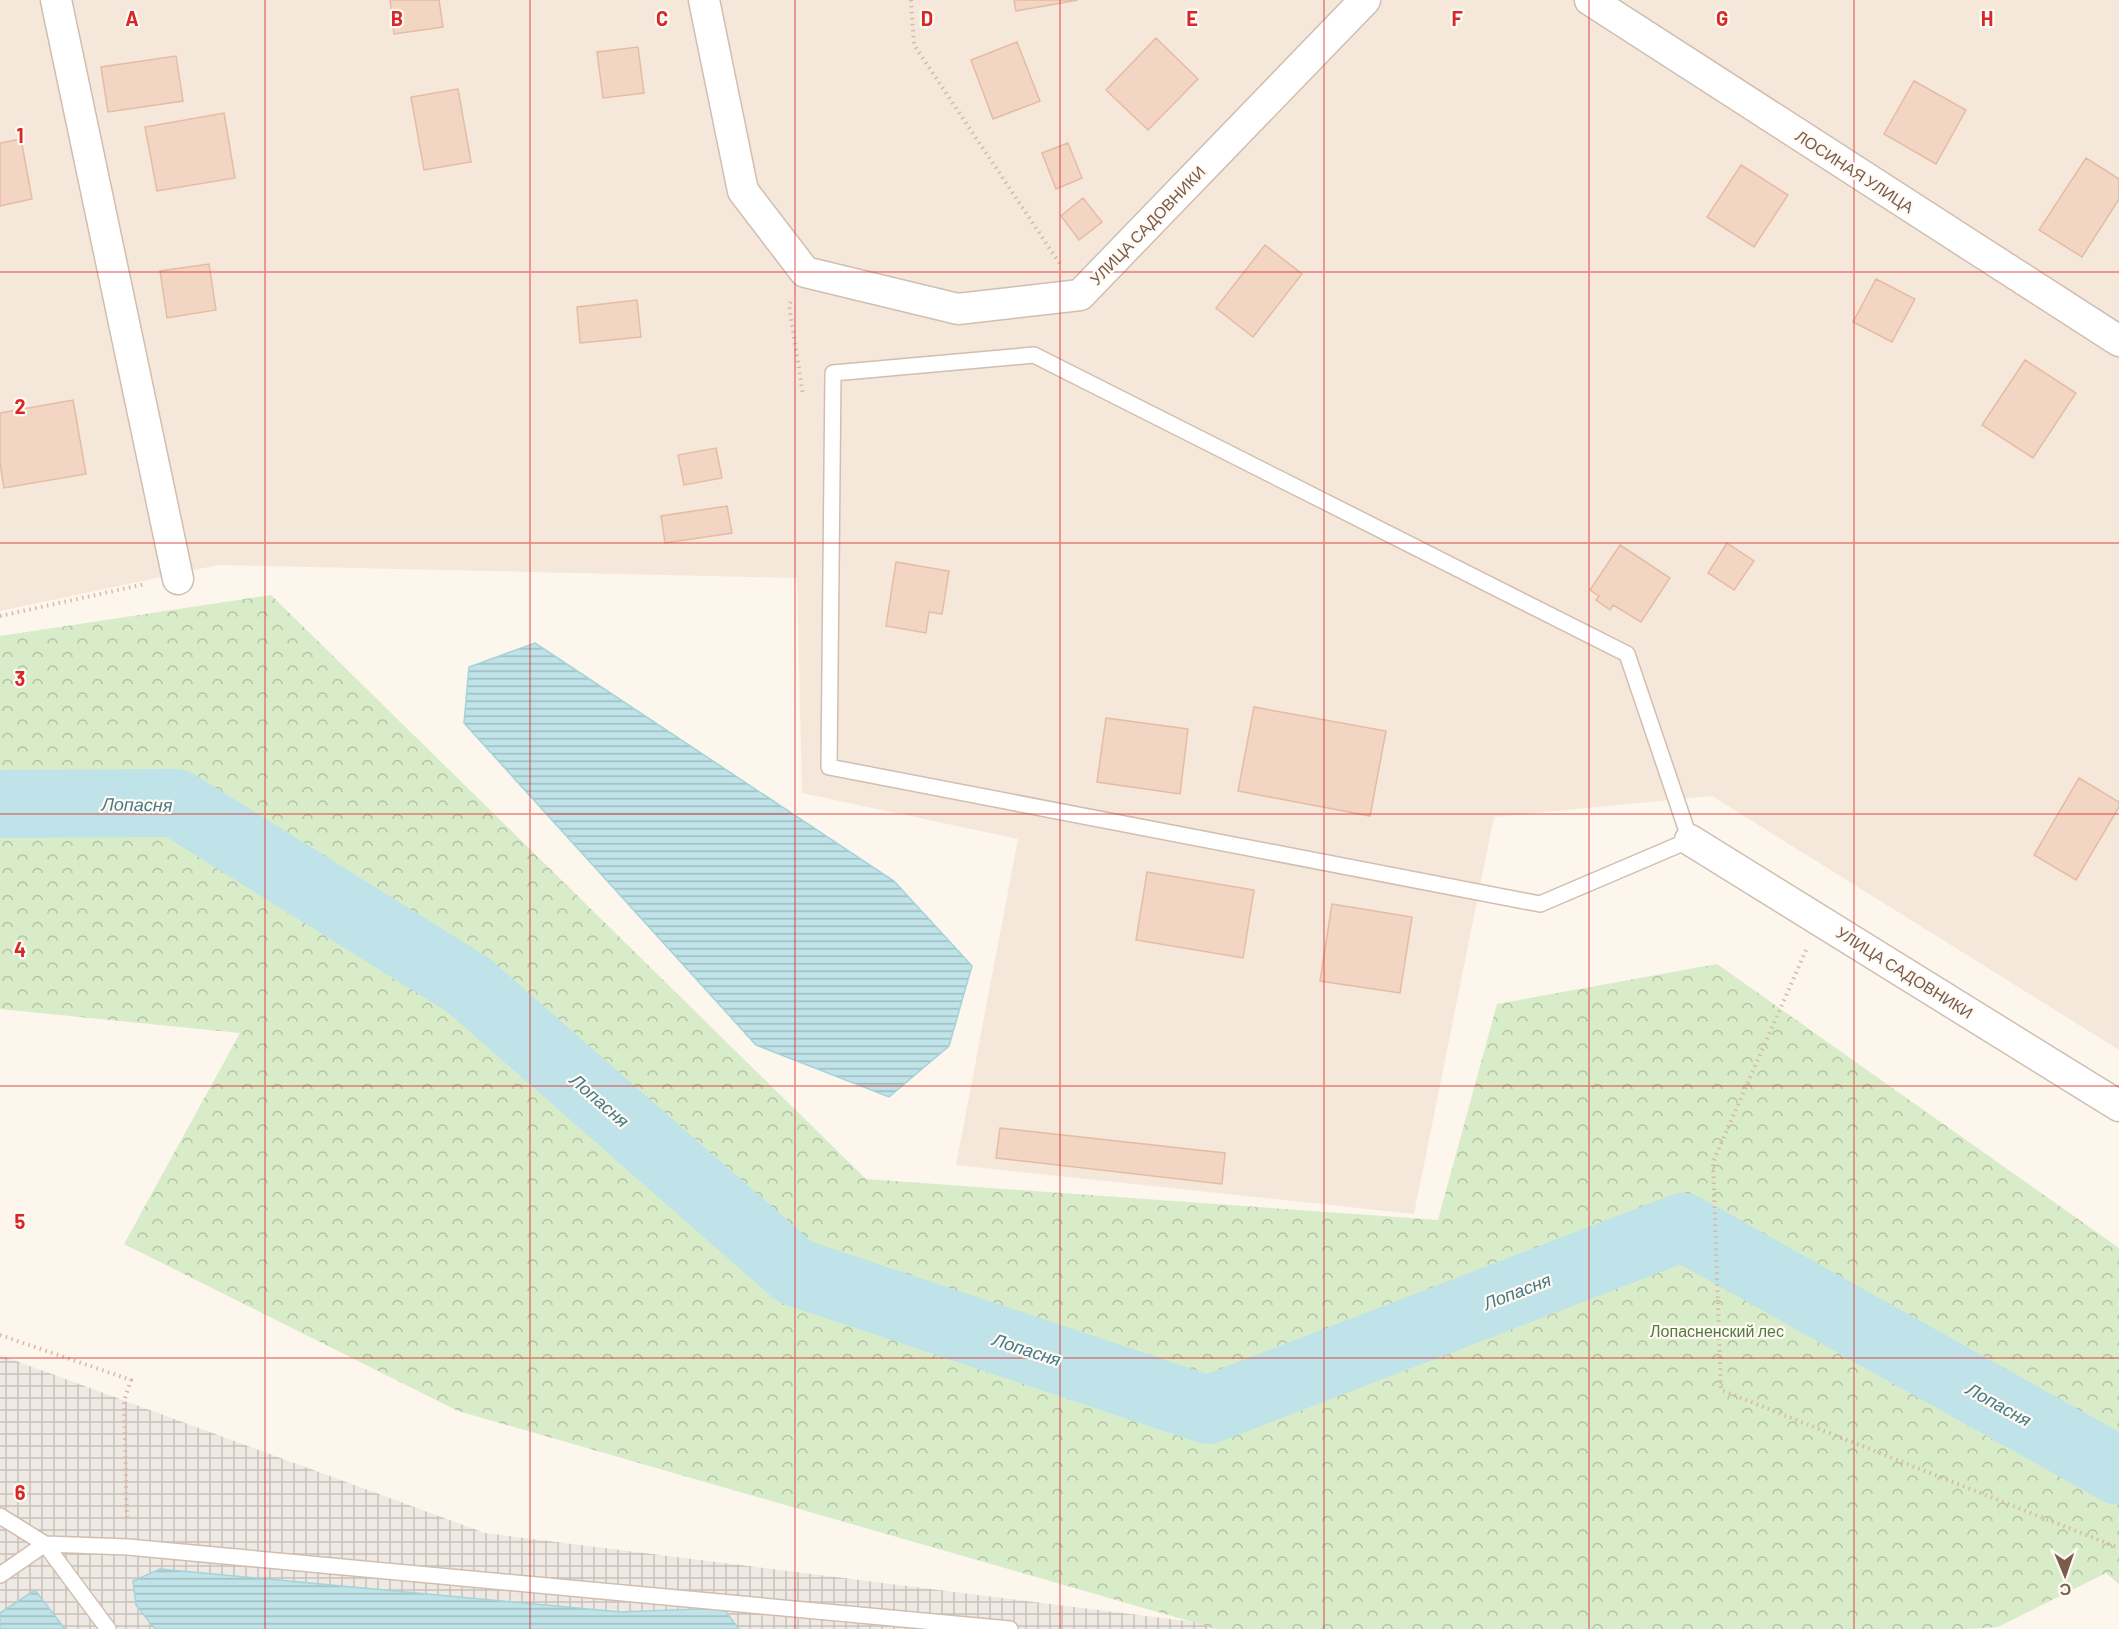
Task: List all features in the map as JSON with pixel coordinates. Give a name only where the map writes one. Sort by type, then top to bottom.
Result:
[{"type":"street","points":[[56,0],[178,579]]},
{"type":"street","points":[[704,0],[743,191],[805,272]]},
{"type":"street","name":"УЛИЦА САДОВНИКИ","points":[[805,272],[958,309],[1080,295],[1365,0]]},
{"type":"street","name":"ЛОСИНАЯ УЛИЦА","points":[[1590,0],[2119,341]]},
{"type":"street","name":"УЛИЦА САДОВНИКИ","points":[[1690,840],[2119,1106]]},
{"type":"lane","points":[[1034,355],[1627,654],[1690,840],[1540,904],[828,767],[833,373],[1034,355]]},
{"type":"lane","points":[[0,1516],[45,1545],[108,1629]]},
{"type":"lane","points":[[0,1575],[45,1545],[128,1547],[1010,1629]]},
{"type":"path","points":[[910,0],[914,45],[1080,295]]},
{"type":"path","points":[[804,400],[789,306],[805,272]]},
{"type":"path","points":[[0,616],[117,589]]},
{"type":"path","points":[[1820,920],[1713,1162],[1720,1390],[2119,1548]]},
{"type":"path","points":[[0,1335],[131,1380],[123,1401],[128,1547]]},
{"type":"shaded area","points":[[0,0],[2119,0],[2119,1050],[1712,796],[1494,817],[1414,1214],[956,1165],[1018,839],[802,793],[797,578],[218,565],[0,611]]},
{"type":"shaded area","points":[[0,1355],[485,1533],[1250,1629],[0,1629]]},
{"type":"green space","name":"Лопасненский лес","points":[[271,595],[866,1179],[1438,1220],[1497,1004],[1717,964],[2119,1248],[2119,1584],[2106,1573],[1998,1627],[1971,1629],[1217,1629],[458,1411],[124,1244],[240,1033],[0,1009],[0,636]]},
{"type":"water","points":[[535,643],[894,881],[972,966],[949,1046],[889,1097],[756,1045],[464,723],[469,667]]},
{"type":"water","points":[[160,1569],[621,1612],[723,1608],[739,1629],[155,1629],[136,1605],[133,1581]]},
{"type":"water","points":[[35,1590],[65,1629],[0,1629],[0,1613]]},
{"type":"building","points":[[390,0],[439,0],[443,27],[394,34]]},
{"type":"building","points":[[1014,0],[1078,0],[1016,11]]},
{"type":"building","points":[[1156,38],[1198,79],[1148,130],[1106,90]]},
{"type":"building","points":[[1017,42],[1040,101],[993,119],[971,60]]},
{"type":"building","points":[[638,47],[644,93],[603,98],[597,52]]},
{"type":"building","points":[[176,56],[183,101],[108,112],[101,67]]},
{"type":"building","points":[[1914,81],[1966,110],[1936,164],[1884,134]]},
{"type":"building","points":[[458,89],[471,162],[424,170],[411,97]]},
{"type":"building","points":[[224,113],[235,178],[157,191],[145,127]]},
{"type":"building","points":[[21,139],[32,199],[0,206],[0,143]]},
{"type":"building","points":[[1068,143],[1082,178],[1056,189],[1042,153]]},
{"type":"building","points":[[2086,158],[2119,179],[2119,199],[2082,257],[2039,230]]},
{"type":"building","points":[[1741,165],[1788,195],[1754,247],[1707,217]]},
{"type":"building","points":[[1083,198],[1102,222],[1079,240],[1061,216]]},
{"type":"building","points":[[1265,245],[1302,274],[1253,337],[1216,308]]},
{"type":"building","points":[[209,264],[216,310],[167,318],[160,271]]},
{"type":"building","points":[[1876,279],[1915,299],[1892,342],[1853,322]]},
{"type":"building","points":[[637,300],[641,337],[580,343],[577,307]]},
{"type":"building","points":[[2025,360],[2076,393],[2033,458],[1982,425]]},
{"type":"building","points":[[73,400],[86,474],[4,488],[0,463],[0,413]]},
{"type":"building","points":[[716,448],[722,478],[684,485],[678,455]]},
{"type":"building","points":[[727,506],[732,533],[665,543],[661,516]]},
{"type":"building","points":[[1727,543],[1754,561],[1734,590],[1708,573]]},
{"type":"building","points":[[1620,545],[1670,578],[1641,622],[1613,605],[1610,610],[1596,600],[1599,596],[1590,590]]},
{"type":"building","points":[[896,562],[949,571],[942,614],[929,612],[926,633],[886,626]]},
{"type":"building","points":[[1254,707],[1386,731],[1370,816],[1238,791]]},
{"type":"building","points":[[1106,718],[1188,729],[1180,794],[1097,782]]},
{"type":"building","points":[[2079,778],[2119,802],[2119,807],[2076,880],[2034,855]]},
{"type":"building","points":[[1147,872],[1254,890],[1243,958],[1136,940]]},
{"type":"building","points":[[1332,904],[1412,917],[1400,993],[1320,981]]},
{"type":"building","points":[[1000,1128],[1225,1153],[1222,1184],[996,1158]]},
{"type":"waterway","name":"Лопасня","points":[[0,804],[176,803],[468,985],[795,1272],[1208,1410],[1683,1227],[2119,1471]]}]
